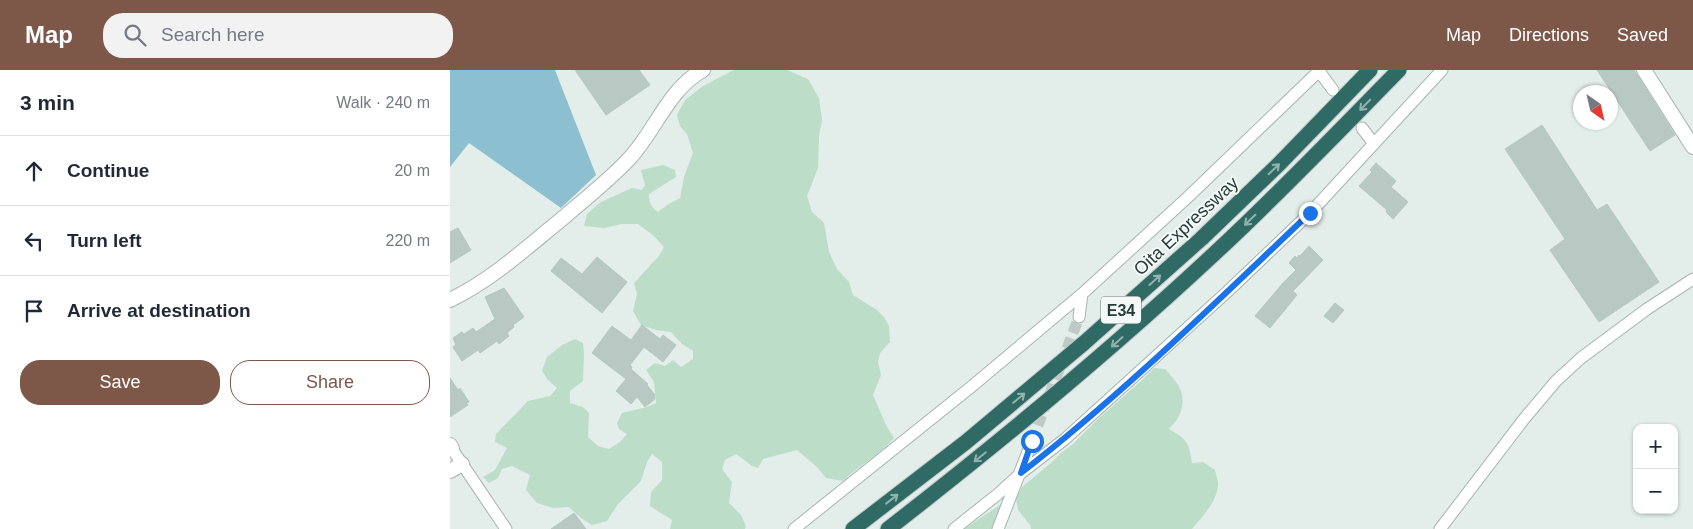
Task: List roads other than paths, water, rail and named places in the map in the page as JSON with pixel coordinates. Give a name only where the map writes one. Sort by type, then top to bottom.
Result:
[{"type":"highway","name":"Oita Expressway","points":[[853,529],[966,442],[1084,343],[1201,239],[1279,164],[1370,70]]},
{"type":"highway","name":"E34","points":[[888,529],[980,457],[1098,359],[1214,255],[1293,179],[1399,70]]},
{"type":"street","points":[[450,300],[494,275],[610,178],[642,143],[685,83],[703,70]]},
{"type":"street","points":[[954,529],[1065,439],[1227,292],[1310,213],[1442,70]]},
{"type":"street","points":[[1644,70],[1693,148]]},
{"type":"street","points":[[794,529],[971,387],[1082,294],[1188,197],[1320,71],[1333,90]]},
{"type":"street","points":[[1362,128],[1374,144]]},
{"type":"street","points":[[1440,529],[1524,419],[1556,381],[1581,358],[1647,309],[1693,279]]},
{"type":"street","points":[[1079,317],[1082,294]]},
{"type":"street","points":[[998,529],[1032,441]]},
{"type":"street","points":[[451,447],[456,468],[506,529]]},
{"type":"water","points":[[450,70],[555,70],[596,175],[561,208],[469,143],[450,167]]},
{"type":"tunnel","points":[[1032,441],[1079,317]]}]
